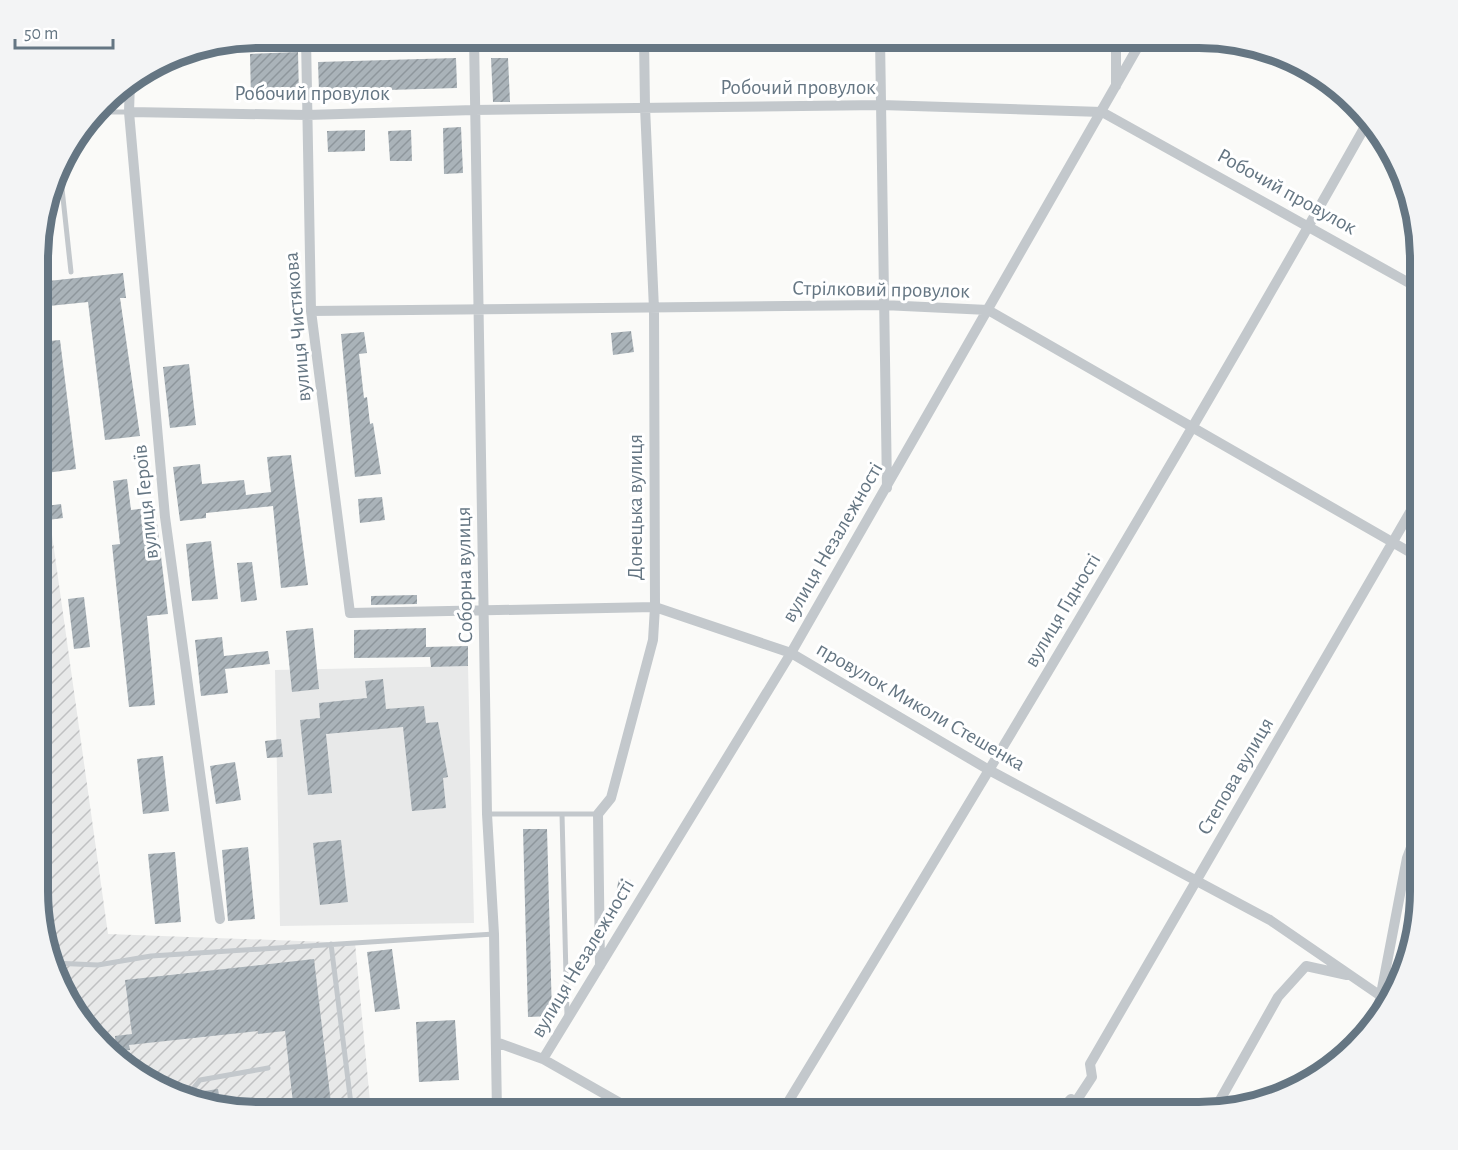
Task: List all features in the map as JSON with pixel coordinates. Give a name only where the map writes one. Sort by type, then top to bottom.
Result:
[{"type":"street","name":"вулиця Чистякова","points":[[306,48],[311,311],[350,612]]},
{"type":"street","name":"Соборна вулиця","points":[[474,48],[487,814],[494,934],[497,1102]]},
{"type":"street","name":"Донецька вулиця","points":[[598,814],[611,798],[653,640],[655,607],[654,309],[644,48]]},
{"type":"street","points":[[880,48],[886,488]]},
{"type":"street","points":[[1116,48],[1116,86]]},
{"type":"street","name":"вулиця Незалежності","points":[[543,1059],[791,653],[1137,48]]},
{"type":"street","name":"вулиця Героїв","points":[[130,92],[129,111],[165,517],[220,919]]},
{"type":"street","name":"Робочий провулок","points":[[129,111],[306,115],[645,107],[880,105],[1102,112],[1310,225],[1410,283]]},
{"type":"street","name":"вулиця Гідності","points":[[788,1102],[989,771],[1192,428],[1364,128]]},
{"type":"street","name":"Стрілковий провулок","points":[[311,311],[883,305],[987,310],[1410,552]]},
{"type":"street","name":"Степова вулиця","points":[[1076,1102],[1092,1077],[1090,1064],[1410,512]]},
{"type":"street","name":"провулок Миколи Стешенка","points":[[350,612],[655,607],[791,653],[989,771],[1270,920],[1382,996]]},
{"type":"street","points":[[598,814],[600,966]]},
{"type":"street","points":[[1387,987],[1410,850]]},
{"type":"street","points":[[1219,1101],[1278,997],[1306,966],[1353,976]]},
{"type":"street","points":[[496,1042],[543,1059],[618,1102]]},
{"type":"street","points":[[1068,1102],[1092,1077]]},
{"type":"lane","points":[[108,112],[129,111]]},
{"type":"lane","points":[[62,184],[71,272]]},
{"type":"lane","points":[[487,814],[598,814]]},
{"type":"lane","points":[[562,814],[567,1019]]},
{"type":"lane","points":[[61,963],[98,965],[151,956],[494,934]]},
{"type":"lane","points":[[331,944],[351,1102]]},
{"type":"lane","points":[[191,1091],[200,1080],[268,1068]]},
{"type":"shaded area","points":[[48,506],[108,934],[355,943],[370,1102],[245,1102],[204,1095],[153,1074],[120,1050],[92,1020],[76,997],[59,959],[48,905]]},
{"type":"shaded area","points":[[468,666],[474,923],[280,926],[275,670]]},
{"type":"building","points":[[298,52],[299,97],[251,99],[250,54]]},
{"type":"building","points":[[456,58],[457,88],[319,92],[318,62]]},
{"type":"building","points":[[491,58],[508,58],[510,102],[493,102]]},
{"type":"building","points":[[461,127],[463,173],[444,174],[443,128]]},
{"type":"building","points":[[365,130],[365,151],[328,152],[327,131]]},
{"type":"building","points":[[411,130],[412,161],[390,161],[388,131]]},
{"type":"building","points":[[123,273],[126,298],[120,298],[140,436],[105,440],[88,302],[48,306],[48,281]]},
{"type":"building","points":[[631,331],[634,352],[613,355],[611,333]]},
{"type":"building","points":[[364,332],[367,353],[359,354],[364,398],[367,397],[370,424],[373,423],[381,474],[355,477],[341,334]]},
{"type":"building","points":[[60,340],[76,469],[48,473],[48,341]]},
{"type":"building","points":[[189,364],[196,425],[170,428],[163,367]]},
{"type":"building","points":[[291,455],[308,585],[281,588],[273,506],[206,513],[206,518],[180,521],[173,467],[200,464],[202,484],[244,480],[246,495],[271,492],[267,457]]},
{"type":"building","points":[[127,479],[131,510],[155,507],[168,614],[147,616],[155,705],[129,707],[112,545],[120,544],[113,481]]},
{"type":"building","points":[[382,497],[385,520],[360,523],[358,499]]},
{"type":"building","points":[[61,504],[63,518],[48,520],[48,506]]},
{"type":"building","points":[[211,541],[218,599],[192,601],[186,544]]},
{"type":"building","points":[[252,562],[257,600],[241,602],[237,563]]},
{"type":"building","points":[[417,595],[417,604],[371,605],[371,596]]},
{"type":"building","points":[[84,597],[90,647],[74,649],[68,599]]},
{"type":"building","points":[[313,628],[319,689],[292,692],[286,631]]},
{"type":"building","points":[[426,628],[426,647],[468,646],[468,666],[431,667],[430,657],[354,658],[354,630]]},
{"type":"building","points":[[222,637],[224,656],[268,651],[270,664],[225,669],[228,693],[201,696],[195,640]]},
{"type":"building","points":[[383,679],[386,709],[424,706],[426,723],[438,722],[448,777],[443,778],[446,808],[412,811],[403,727],[326,734],[332,793],[308,795],[300,720],[320,718],[319,703],[367,698],[365,681]]},
{"type":"building","points":[[281,739],[283,757],[267,758],[265,741]]},
{"type":"building","points":[[163,756],[169,811],[143,814],[137,759]]},
{"type":"building","points":[[235,762],[241,800],[216,804],[210,766]]},
{"type":"building","points":[[523,829],[547,829],[552,1016],[528,1017]]},
{"type":"building","points":[[341,840],[348,902],[320,905],[313,843]]},
{"type":"building","points":[[248,847],[255,919],[228,921],[222,850]]},
{"type":"building","points":[[175,852],[181,922],[155,924],[148,854]]},
{"type":"building","points":[[619,878],[631,880],[628,896],[616,894]]},
{"type":"building","points":[[392,949],[400,1009],[375,1012],[367,952]]},
{"type":"building","points":[[314,959],[331,1102],[293,1102],[285,1031],[258,1034],[258,1031],[129,1045],[130,1050],[121,1051],[116,1046],[115,1036],[132,1034],[125,980]]},
{"type":"building","points":[[455,1020],[459,1080],[419,1082],[416,1022]]},
{"type":"building","points":[[218,1089],[220,1098],[204,1095],[197,1092]]},
{"type":"building","points":[[388,1098],[388,1102],[369,1102],[369,1100]]}]
